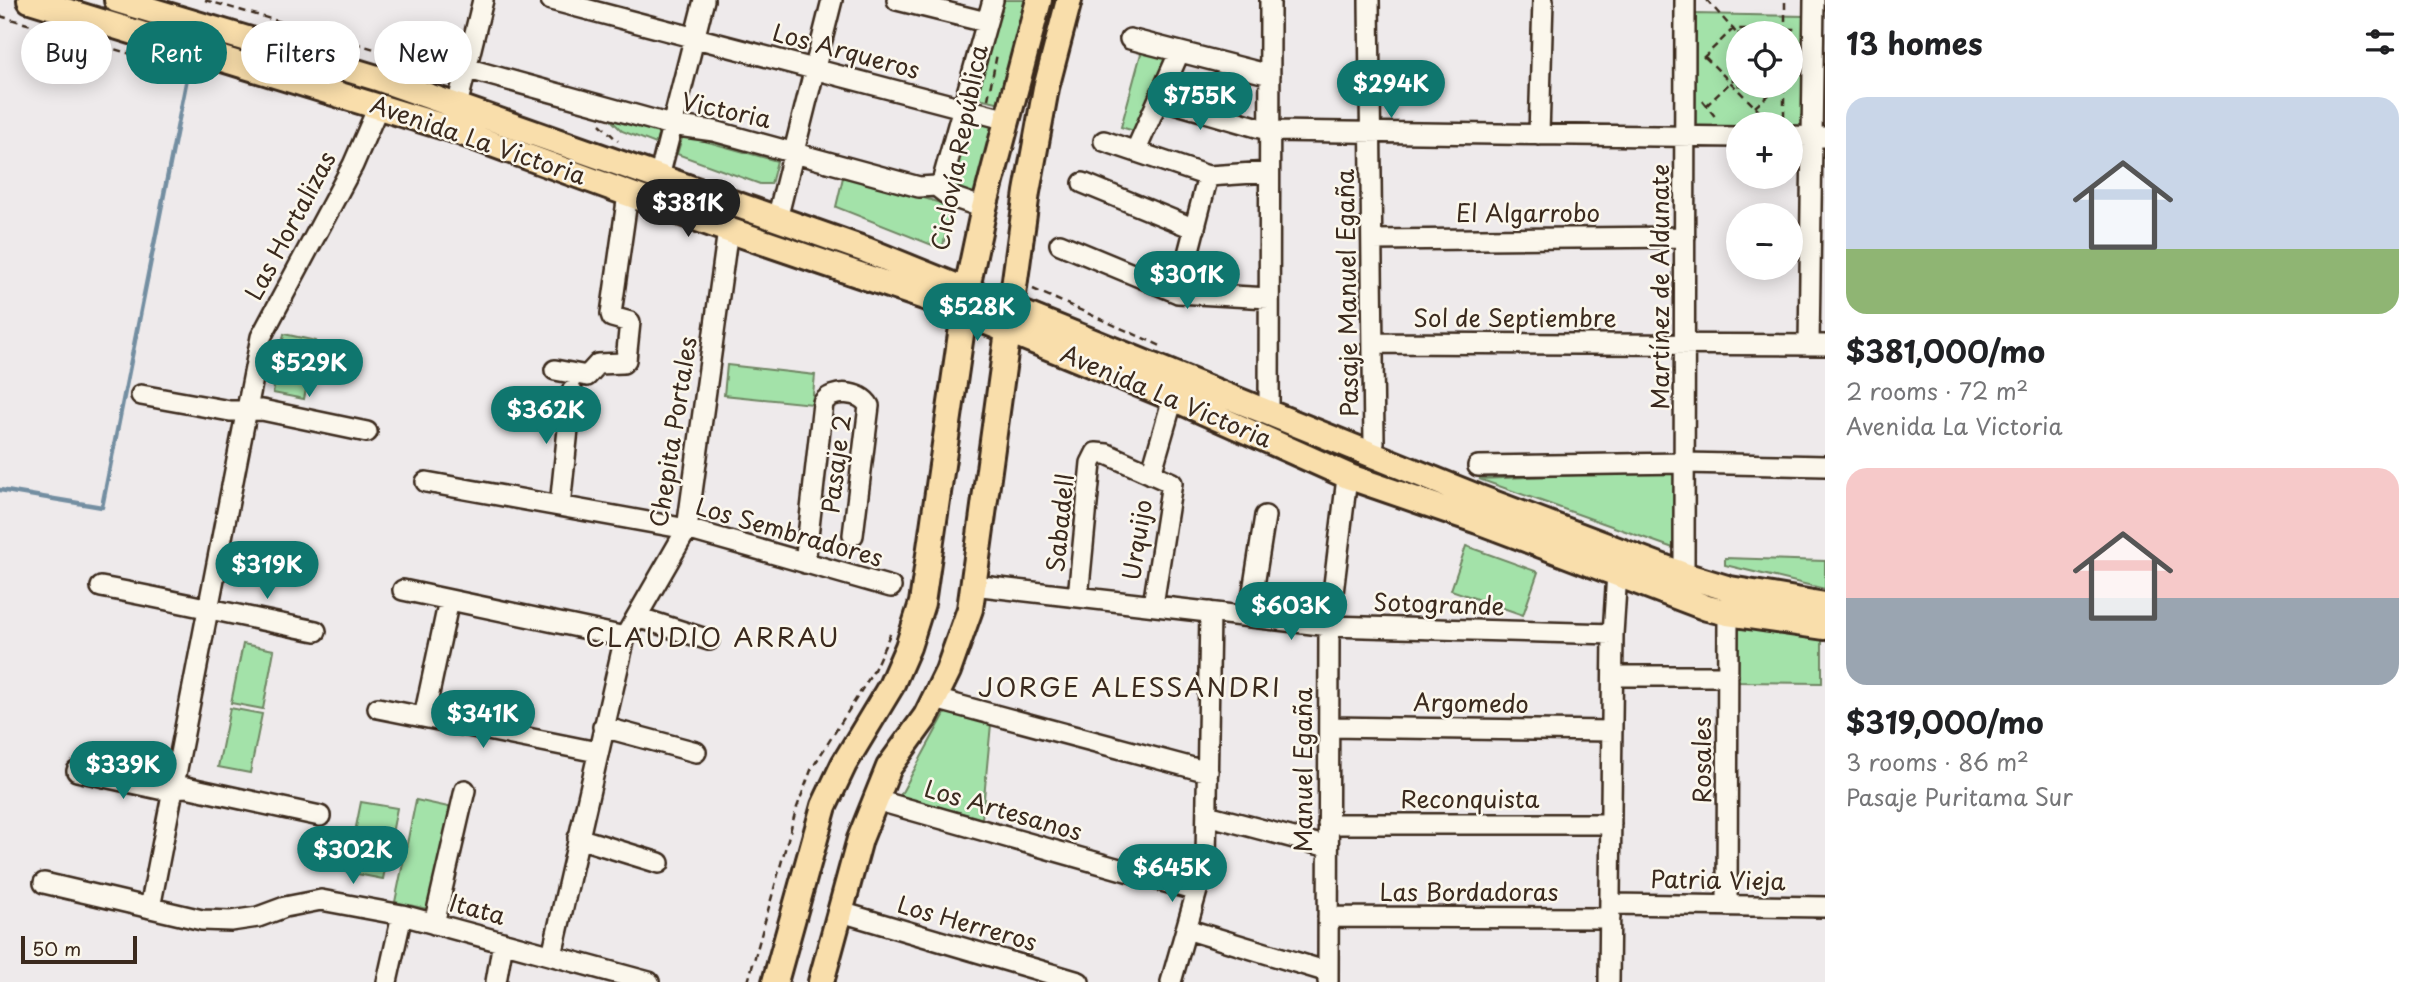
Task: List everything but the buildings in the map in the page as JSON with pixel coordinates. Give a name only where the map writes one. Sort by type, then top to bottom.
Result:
[{"type":"main road","name":"Avenida La Victoria","points":[[30,0],[379,105],[454,117],[659,177],[866,250],[967,302],[1369,454],[1621,563],[1707,608],[1728,614],[1825,627]]},
{"type":"main road","name":"Avenida La Victoria","points":[[117,0],[377,78],[454,117],[628,194],[933,299],[967,302]]},
{"type":"main road","points":[[775,982],[824,806],[844,764],[891,686],[918,615],[927,578],[996,117],[1039,0]]},
{"type":"main road","points":[[821,982],[860,839],[888,767],[926,716],[948,671],[970,609],[1034,148],[1046,88],[1069,0]]},
{"type":"main road","name":"Avenida La Victoria","points":[[1009,319],[1173,398],[1350,477],[1478,521],[1621,563],[1684,575],[1730,589],[1825,605]]},
{"type":"street","points":[[472,40],[482,0]]},
{"type":"street","name":"Los Arqueros","points":[[551,0],[996,117]]},
{"type":"street","points":[[659,177],[704,0]]},
{"type":"street","points":[[777,219],[832,0]]},
{"type":"street","points":[[897,0],[986,22]]},
{"type":"street","points":[[984,208],[949,196],[936,186],[942,182],[993,0]]},
{"type":"street","points":[[1269,414],[1270,0]]},
{"type":"street","name":"Pasaje Manuel Egaña","points":[[1369,0],[1374,443],[1369,454]]},
{"type":"street","points":[[1539,135],[1543,0]]},
{"type":"street","name":"Martínez de Aldunate","points":[[1684,575],[1685,0]]},
{"type":"street","points":[[1814,0],[1818,136],[1817,345]]},
{"type":"street","points":[[1130,39],[1270,75]]},
{"type":"street","points":[[1136,150],[1179,53]]},
{"type":"street","name":"Victoria","points":[[472,70],[671,125],[713,131],[919,187],[936,186]]},
{"type":"street","points":[[454,117],[461,84]]},
{"type":"street","points":[[1160,99],[1270,131],[1539,135],[1685,131],[1726,136]]},
{"type":"street","name":"Las Hortalizas","points":[[149,908],[246,409],[265,329],[353,165],[379,105]]},
{"type":"street","points":[[1104,141],[1208,176],[1269,172]]},
{"type":"street","points":[[1178,293],[1208,176]]},
{"type":"street","points":[[1083,183],[1195,229]]},
{"type":"street","points":[[555,370],[587,376],[598,364],[623,363],[626,360],[630,322],[612,317],[611,314],[628,194]]},
{"type":"street","name":"Chepita Portales","points":[[552,955],[625,637],[687,529],[728,230]]},
{"type":"street","name":"El Algarrobo","points":[[1372,240],[1685,237]]},
{"type":"street","points":[[1060,244],[1178,293],[1269,298]]},
{"type":"street","name":"Sol de Septiembre","points":[[1373,343],[1817,345]]},
{"type":"street","points":[[561,506],[572,391]]},
{"type":"street","name":"Pasaje 2","points":[[805,563],[823,403],[827,396],[837,393],[863,398],[869,405],[853,535]]},
{"type":"street","points":[[141,395],[230,411],[262,410],[367,432]]},
{"type":"street","name":"Urquijo","points":[[1151,474],[1173,398]]},
{"type":"street","name":"Sabadell","points":[[1078,597],[1091,463],[1096,453],[1107,454],[1172,483]]},
{"type":"street","points":[[1478,466],[1685,463],[1825,466]]},
{"type":"street","name":"Manuel Egaña","points":[[1328,977],[1329,626],[1346,486],[1350,477]]},
{"type":"street","name":"Los Sembradores","points":[[426,482],[687,529],[891,587]]},
{"type":"street","name":"Urquijo","points":[[1153,605],[1172,483]]},
{"type":"street","points":[[1249,617],[1265,516]]},
{"type":"street","points":[[1609,982],[1613,634],[1621,563]]},
{"type":"street","name":"Sotogrande","points":[[973,585],[1329,626],[1613,634]]},
{"type":"street","points":[[101,587],[316,631]]},
{"type":"street","points":[[402,590],[625,637]]},
{"type":"street","points":[[424,717],[449,600]]},
{"type":"street","points":[[1171,982],[1206,859],[1210,612]]},
{"type":"street","name":"Rosales","points":[[1727,906],[1728,614]]},
{"type":"street","points":[[637,617],[709,640]]},
{"type":"street","points":[[1613,676],[1728,676]]},
{"type":"street","points":[[935,698],[1208,772]]},
{"type":"street","points":[[377,708],[597,752]]},
{"type":"street","points":[[603,727],[696,752]]},
{"type":"street","name":"Argomedo","points":[[1329,727],[1612,731]]},
{"type":"street","points":[[76,771],[159,789],[186,787],[320,816]]},
{"type":"street","points":[[434,924],[466,790]]},
{"type":"street","name":"Los Artesanos","points":[[876,800],[1197,891]]},
{"type":"street","points":[[1207,815],[1328,847]]},
{"type":"street","name":"Reconquista","points":[[1328,824],[1611,824]]},
{"type":"street","points":[[578,838],[659,863]]},
{"type":"street","name":"Itata","points":[[44,883],[202,920],[231,921],[258,917],[285,907],[321,900],[402,915],[649,982]]},
{"type":"street","name":"Patria Vieja","points":[[1610,911],[1727,906],[1825,907]]},
{"type":"street","name":"Las Bordadoras","points":[[1328,917],[1610,911]]},
{"type":"street","name":"Los Herreros","points":[[841,912],[1079,982]]},
{"type":"street","points":[[387,982],[402,915]]},
{"type":"street","points":[[1186,929],[1328,977]]},
{"type":"street","points":[[496,982],[503,942]]},
{"type":"path","points":[[1706,0],[1726,22]]},
{"type":"path","points":[[1785,0],[1785,21]]},
{"type":"path","points":[[1803,30],[1814,29]]},
{"type":"path","points":[[1726,35],[1685,79],[1726,128]]},
{"type":"path","name":"Ciclovía República","points":[[996,117],[998,53]]},
{"type":"path","points":[[1704,56],[1726,78]]},
{"type":"path","points":[[1685,131],[1726,86]]},
{"type":"path","points":[[1745,98],[1759,112]]},
{"type":"path","points":[[1755,108],[1766,98]]},
{"type":"path","points":[[748,982],[796,810],[811,770],[873,672],[891,629]]},
{"type":"green space","points":[[1000,0],[1032,0],[1006,104],[974,97]]},
{"type":"green space","points":[[1693,14],[1805,16],[1804,129],[1803,112],[1726,112],[1726,128],[1691,127]]},
{"type":"green space","points":[[1143,46],[1183,57],[1147,135],[1121,127]]},
{"type":"green space","points":[[606,115],[660,128],[656,144],[622,131]]},
{"type":"green space","points":[[970,117],[998,126],[978,198],[951,189]]},
{"type":"green space","points":[[683,135],[777,161],[771,184],[760,184],[677,154]]},
{"type":"green space","points":[[844,173],[953,207],[942,249],[836,207]]},
{"type":"green space","points":[[284,334],[316,341],[304,399],[273,393]]},
{"type":"green space","points":[[727,365],[815,375],[812,404],[724,395]]},
{"type":"green space","points":[[1677,471],[1676,549],[1479,479]]},
{"type":"green space","points":[[1466,546],[1538,572],[1523,615],[1451,590]]},
{"type":"green space","points":[[1725,558],[1825,561],[1825,589],[1725,565]]},
{"type":"green space","points":[[1734,627],[1822,640],[1822,683],[1734,682]]},
{"type":"green space","points":[[243,644],[274,650],[263,709],[231,703]]},
{"type":"green space","points":[[230,708],[262,714],[250,773],[218,767]]},
{"type":"green space","points":[[947,710],[991,724],[982,819],[900,796]]},
{"type":"green space","points":[[416,800],[453,808],[432,910],[395,902]]},
{"type":"green space","points":[[361,802],[397,808],[383,879],[347,872]]},
{"type":"waterway","points":[[0,490],[102,507],[186,84]]},
{"type":"district","name":"CLAUDIO ARRAU","points":[[713,638]]},
{"type":"district","name":"JORGE ALESSANDRI","points":[[1130,688]]}]
